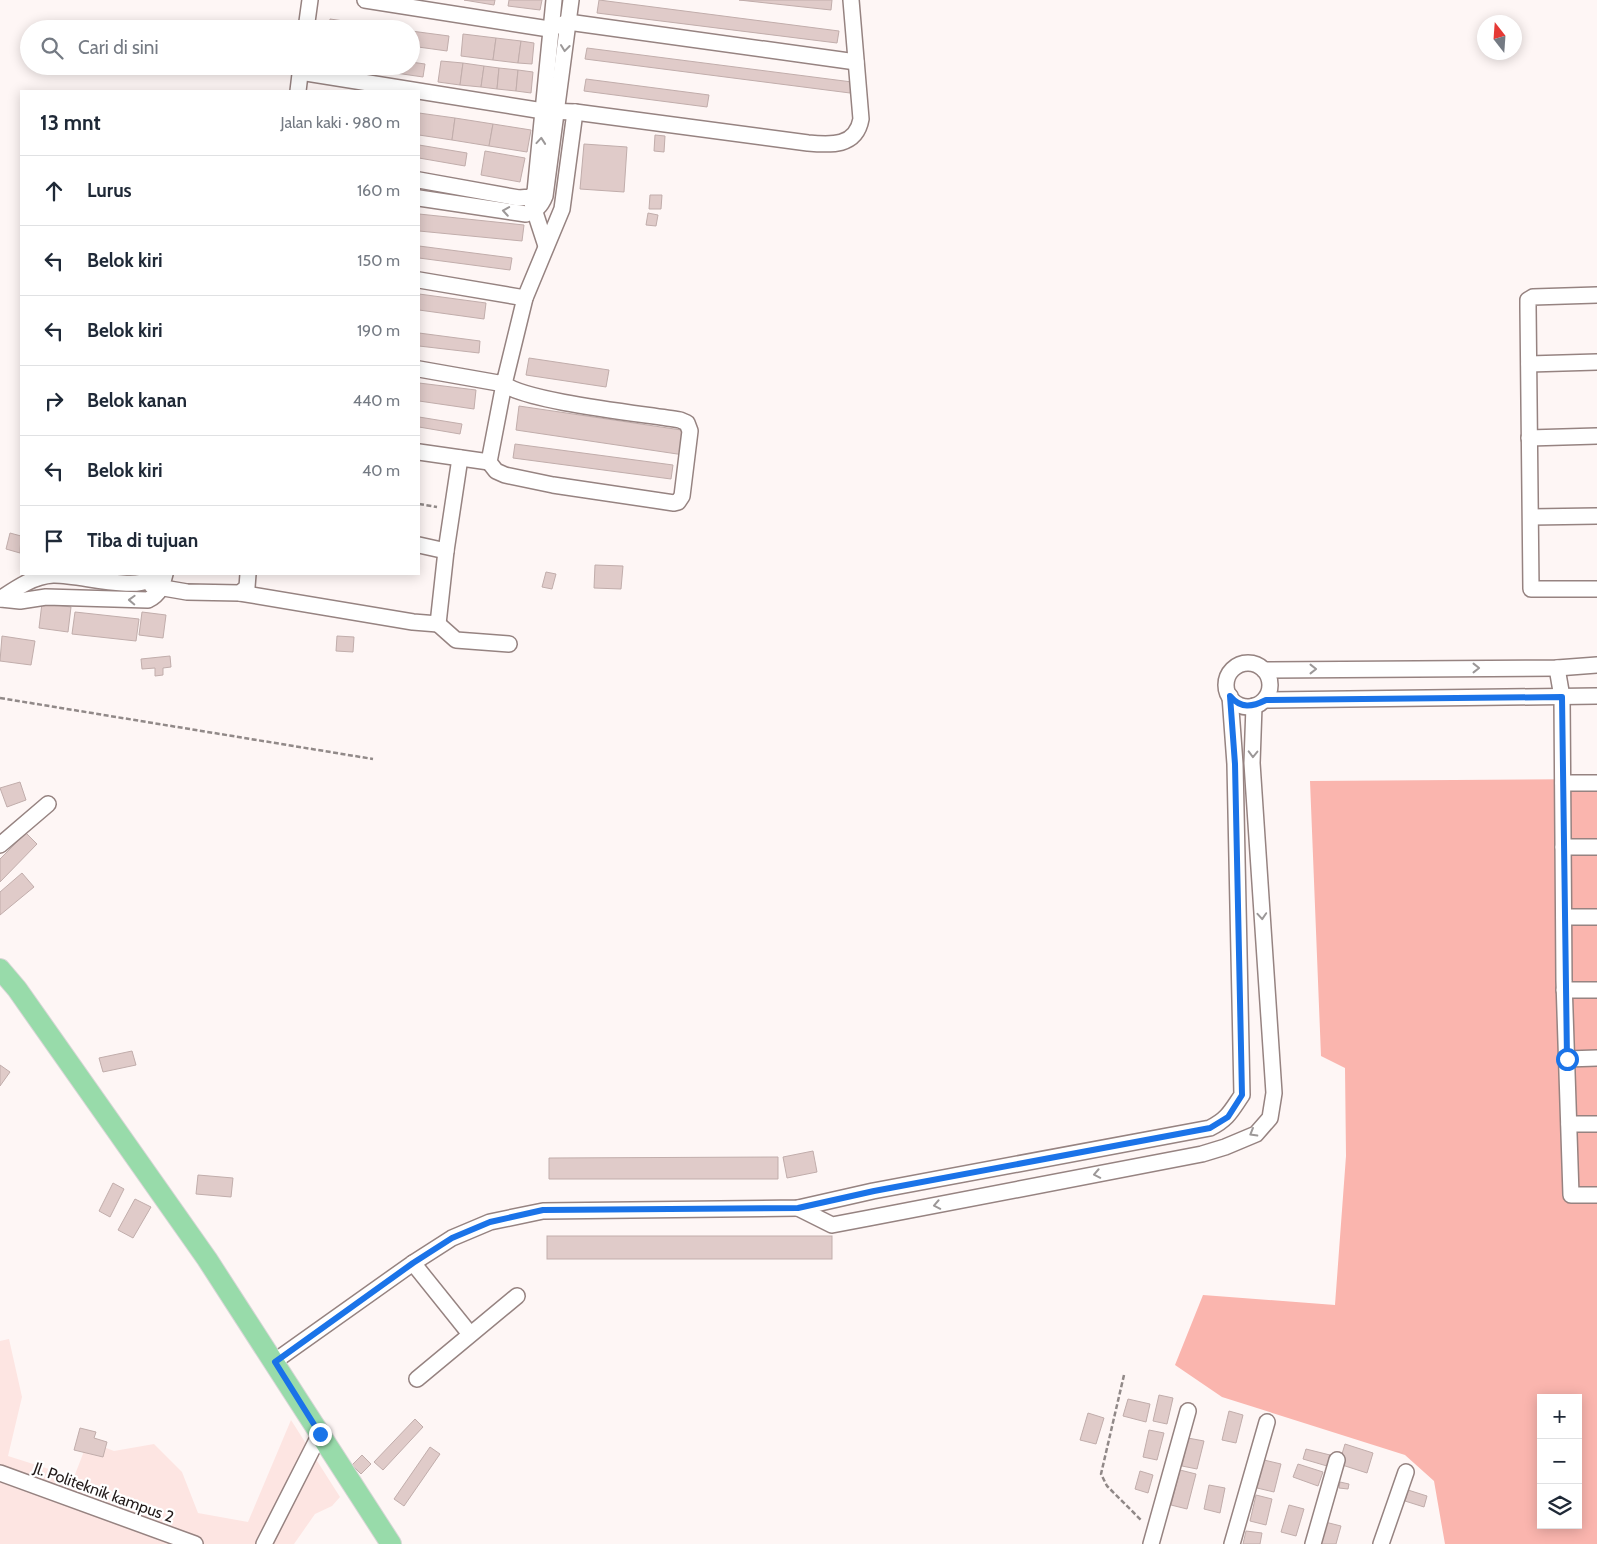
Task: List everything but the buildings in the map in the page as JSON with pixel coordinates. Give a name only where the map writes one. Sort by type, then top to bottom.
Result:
[{"type":"main road","points":[[0,969],[17,989],[201,1250],[391,1544]]},
{"type":"street","points":[[307,20],[310,0]]},
{"type":"street","points":[[365,0],[549,29],[568,22],[856,62]]},
{"type":"street","points":[[550,111],[549,29],[554,0]]},
{"type":"street","points":[[420,198],[526,214],[532,204],[535,192],[571,0]]},
{"type":"street","points":[[336,75],[550,111],[575,112],[808,143],[840,144],[854,137],[860,128],[861,119],[851,0]]},
{"type":"street","points":[[298,90],[299,75]]},
{"type":"street","points":[[489,462],[504,384],[525,298],[562,209],[575,112]]},
{"type":"street","points":[[420,180],[519,198],[532,204],[546,246]]},
{"type":"street","points":[[420,280],[525,298]]},
{"type":"street","points":[[1597,295],[1533,297],[1528,300],[1531,589],[1597,589]]},
{"type":"street","points":[[1528,364],[1597,362]]},
{"type":"street","points":[[420,369],[504,384],[511,390],[559,400],[680,420],[687,423],[690,431],[682,496],[678,502],[674,503],[505,476],[496,471],[489,462],[420,452]]},
{"type":"street","points":[[1529,438],[1597,436]]},
{"type":"street","points":[[438,624],[446,551],[460,458]]},
{"type":"street","points":[[1531,517],[1597,516]]},
{"type":"street","points":[[420,545],[446,551]]},
{"type":"street","points":[[0,599],[18,594],[40,578],[52,575],[148,579],[163,581],[187,592],[240,593],[438,624],[456,640],[509,644]]},
{"type":"street","points":[[240,593],[247,587],[248,575]]},
{"type":"street","points":[[18,594],[141,601],[154,597],[163,581]]},
{"type":"street","points":[[275,1362],[413,1263],[452,1238],[490,1222],[543,1210],[798,1208],[874,1191],[1210,1128],[1228,1117],[1242,1095],[1235,764],[1230,696],[1226,683],[1236,666],[1249,663],[1264,670],[1557,668],[1597,665]]},
{"type":"street","points":[[1557,668],[1562,697],[1564,990],[1571,1195],[1597,1195]]},
{"type":"street","points":[[798,1208],[832,1225],[860,1220],[1202,1154],[1256,1134],[1270,1118],[1274,1093],[1252,763],[1260,703],[1270,686],[1264,670]]},
{"type":"street","points":[[1230,696],[1240,705],[1597,696]]},
{"type":"street","points":[[1563,783],[1597,783]]},
{"type":"street","points":[[0,845],[48,804]]},
{"type":"street","points":[[1563,847],[1597,846]]},
{"type":"street","points":[[1564,917],[1597,917]]},
{"type":"street","points":[[1564,990],[1597,990]]},
{"type":"street","points":[[1567,1059],[1597,1058]]},
{"type":"street","points":[[1569,1124],[1597,1124]]},
{"type":"street","points":[[413,1263],[470,1334]]},
{"type":"street","points":[[417,1379],[517,1296]]},
{"type":"street","points":[[1153,1538],[1188,1410]]},
{"type":"street","points":[[1232,1544],[1267,1422]]},
{"type":"street","points":[[264,1544],[320,1434]]},
{"type":"street","points":[[1313,1544],[1337,1460]]},
{"type":"street","points":[[1381,1544],[1406,1472]]},
{"type":"street","name":"Jl. Politeknik kampus 2","points":[[0,1473],[196,1544]]},
{"type":"path","points":[[420,504],[452,510]]},
{"type":"path","points":[[0,698],[373,759]]},
{"type":"path","points":[[1124,1375],[1101,1474],[1107,1486],[1153,1538]]},
{"type":"shaded area","points":[[1597,779],[1597,1544],[1445,1544],[1434,1481],[1405,1455],[1222,1397],[1175,1365],[1203,1295],[1335,1305],[1346,1156],[1345,1068],[1321,1056],[1310,781]]},
{"type":"shaded area","points":[[9,1339],[22,1397],[8,1456],[74,1477],[88,1441],[114,1451],[154,1444],[182,1472],[198,1513],[248,1522],[291,1420],[340,1497],[332,1506],[315,1514],[294,1544],[0,1544],[0,1341]]},
{"type":"route","points":[[320,1434],[275,1362],[413,1263],[452,1238],[490,1222],[543,1210],[798,1208],[827,1200],[1210,1128],[1221,1123],[1228,1117],[1242,1095],[1235,764],[1230,696],[1240,705],[1247,706],[1254,706],[1266,700],[1562,697],[1564,980],[1567,1059]]}]
